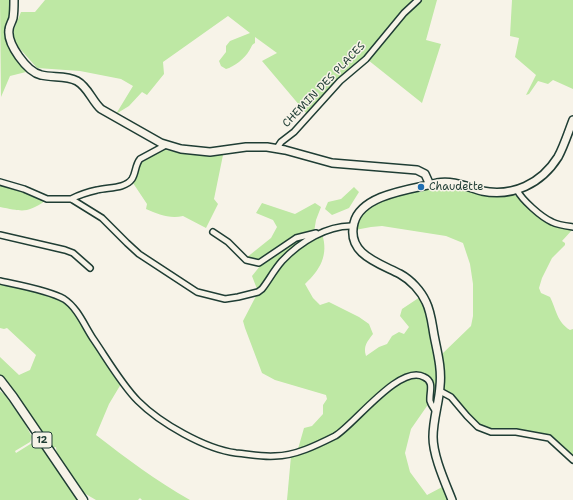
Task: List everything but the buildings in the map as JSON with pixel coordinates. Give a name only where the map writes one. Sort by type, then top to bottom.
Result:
[{"type":"main road","points":[[14,0],[13,18],[9,30],[10,40],[17,53],[28,67],[40,75],[69,78],[78,82],[83,86],[101,109],[166,145],[181,149],[210,152],[246,147],[277,148],[332,163],[416,170],[425,174],[430,185]]},
{"type":"main road","points":[[452,500],[434,447],[433,437],[441,375],[430,314],[426,302],[415,286],[408,280],[400,274],[375,263],[363,254],[355,240],[354,226],[359,213],[370,202],[386,196],[430,185],[448,182],[494,193],[517,190],[535,181],[552,164],[563,147],[573,120]]},
{"type":"main road","name":"12","points":[[0,380],[83,500]]},
{"type":"street","name":"CHEMIN DES PLACES","points":[[277,148],[281,142],[294,132],[340,80],[366,59],[404,13],[418,0]]},
{"type":"street","points":[[0,182],[24,189],[47,199],[71,199],[98,190],[121,186],[128,183],[132,178],[137,162],[140,159],[166,145]]},
{"type":"street","points":[[517,190],[524,199],[548,220],[562,226],[573,227]]},
{"type":"street","points":[[71,199],[95,213],[108,223],[139,254],[184,284],[197,292],[225,298],[238,297],[258,292],[282,261],[296,248],[323,232]]},
{"type":"street","points":[[212,232],[228,242],[246,260],[259,263],[296,238],[347,226],[354,226]]},
{"type":"street","points":[[0,235],[65,250],[73,253],[90,268]]},
{"type":"street","points":[[0,281],[56,295],[71,304],[100,350],[139,402],[180,432],[205,444],[225,451],[276,456],[290,454],[312,446],[342,431],[382,393],[412,375],[419,374],[428,380],[432,391],[430,400],[436,412]]},
{"type":"street","points":[[440,391],[451,397],[478,427],[491,432],[516,432],[549,438],[573,460]]},
{"type":"green space","points":[[0,0],[12,0],[11,19],[6,28],[5,38],[11,51],[26,72],[10,76],[1,97]]},
{"type":"green space","points":[[45,0],[415,0],[365,59],[309,113],[306,113],[262,61],[277,53],[255,37],[255,43],[239,62],[226,69],[221,66],[219,61],[226,52],[226,46],[230,41],[250,33],[228,16],[163,62],[164,74],[147,95],[142,92],[129,106],[116,114],[133,86],[121,79],[80,71],[37,68],[14,42],[14,29],[21,12],[35,12]]},
{"type":"green space","points":[[421,0],[437,0],[426,40],[441,44],[422,103],[368,60],[405,15]]},
{"type":"green space","points":[[512,0],[573,0],[573,89],[553,80],[548,84],[538,81],[529,94],[526,95],[536,75],[515,57],[519,38],[510,36]]},
{"type":"green space","points":[[161,149],[185,154],[223,155],[214,199],[218,204],[206,228],[183,216],[168,216],[146,209],[147,204],[133,183],[135,175],[141,161],[144,158]]},
{"type":"green space","points":[[0,184],[24,190],[45,201],[28,210],[14,210],[0,207]]},
{"type":"green space","points":[[441,186],[456,187],[494,197],[517,196],[549,222],[573,229],[562,241],[565,245],[552,258],[542,278],[539,288],[541,293],[550,297],[562,323],[570,330],[573,329],[573,462],[542,436],[492,431],[481,428],[443,389],[442,354],[471,326],[473,316],[473,284],[470,264],[463,243],[446,236],[382,226],[355,230],[355,223],[367,206],[398,195]]},
{"type":"green space","points":[[354,187],[359,192],[349,208],[332,215],[325,209],[328,202],[341,199]]},
{"type":"green space","points":[[262,203],[295,214],[315,203],[321,207],[316,220],[314,232],[296,236],[259,261],[246,258],[271,238],[277,227],[273,220],[256,213]]},
{"type":"green space","points":[[322,234],[324,242],[324,255],[322,262],[319,268],[305,284],[313,298],[320,305],[329,302],[359,317],[369,324],[373,334],[365,347],[366,356],[379,347],[387,344],[392,336],[399,332],[404,334],[409,327],[400,316],[402,309],[420,297],[427,310],[438,375],[435,402],[432,400],[431,382],[426,375],[416,373],[408,375],[334,434],[298,449],[304,428],[312,426],[323,414],[323,405],[327,399],[326,395],[275,380],[262,373],[243,321],[256,296],[270,284],[281,266],[309,241]]},
{"type":"green space","points":[[313,236],[296,247],[257,289],[252,276],[260,266],[296,239]]},
{"type":"green space","points":[[0,283],[60,299],[73,309],[121,384],[109,404],[96,435],[165,485],[190,500],[142,500],[140,498],[138,500],[96,500],[84,493],[80,493],[57,457],[56,447],[53,448],[11,388],[0,376],[0,357],[19,375],[30,370],[36,355],[7,328],[0,328]]},
{"type":"green space","points":[[412,377],[421,377],[427,380],[430,387],[427,406],[411,429],[405,453],[410,472],[427,495],[444,486],[451,500],[287,500],[291,456],[345,433],[375,400],[387,391]]},
{"type":"green space","points":[[0,391],[5,395],[24,422],[32,437],[30,442],[15,451],[16,453],[39,440],[80,500],[0,500]]},
{"type":"place","name":"Chaudette","points":[[421,187]]}]
